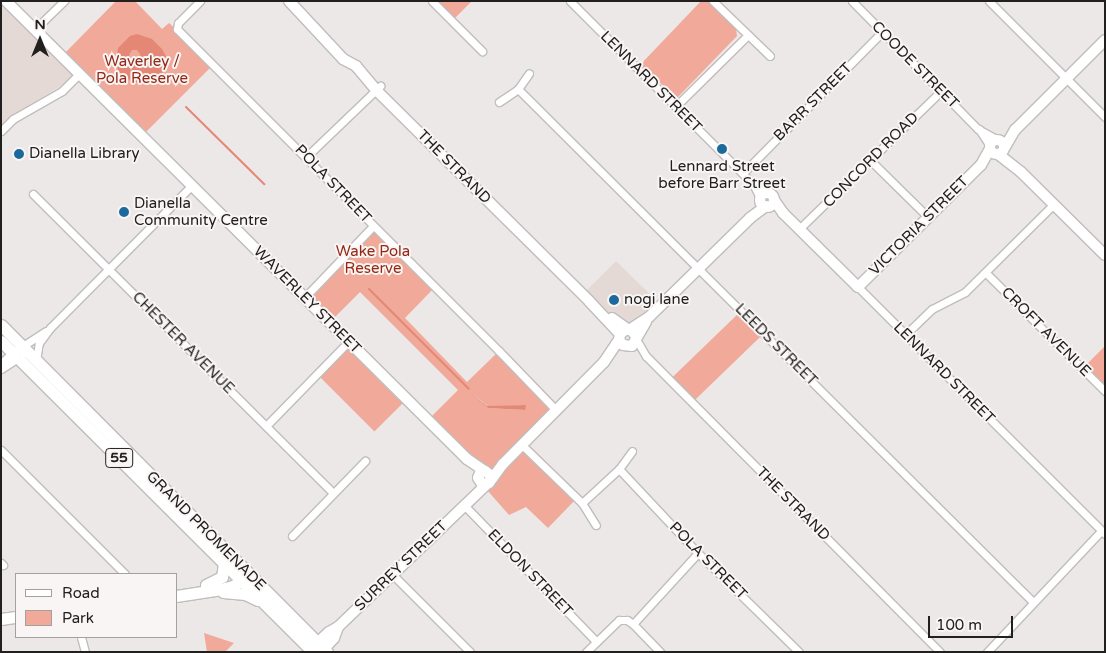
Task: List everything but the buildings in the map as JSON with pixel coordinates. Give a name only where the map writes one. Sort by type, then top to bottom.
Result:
[{"type":"main road","name":"GRAND PROMENADE","points":[[1,325],[20,352],[224,562],[243,574],[264,603],[319,649]]},
{"type":"main road","name":"GRAND PROMENADE","points":[[1,341],[36,361],[243,574],[319,649]]},
{"type":"main road","points":[[178,595],[204,588],[222,576],[224,562]]},
{"type":"main road","points":[[178,589],[204,588],[221,590],[243,574]]},
{"type":"main road","points":[[204,588],[245,594],[264,603]]},
{"type":"main road","points":[[1,619],[15,617]]},
{"type":"street","name":"WAVERLEY STREET","points":[[6,1],[484,477]]},
{"type":"street","name":"WAVERLEY STREET","points":[[11,1],[35,29]]},
{"type":"street","points":[[35,29],[64,1]]},
{"type":"street","name":"POLA STREET","points":[[200,1],[178,23],[177,29],[556,410]]},
{"type":"street","name":"THE STRAND","points":[[289,1],[343,59],[356,66],[940,652]]},
{"type":"street","name":"THE STRAND","points":[[295,1],[346,55],[358,62],[378,88]]},
{"type":"street","points":[[432,1],[482,51]]},
{"type":"street","name":"LENNARD STREET","points":[[570,1],[743,173],[766,200],[800,228],[1103,532]]},
{"type":"street","points":[[714,1],[770,56]]},
{"type":"street","name":"COODE STREET","points":[[852,1],[1105,255]]},
{"type":"street","points":[[989,1],[1105,117]]},
{"type":"street","name":"BARR STREET","points":[[743,173],[882,32]]},
{"type":"street","points":[[676,106],[748,36]]},
{"type":"street","name":"VICTORIA STREET","points":[[858,287],[927,216],[981,165],[986,163],[997,147],[1105,40]]},
{"type":"street","points":[[1,131],[13,119],[62,91],[80,73]]},
{"type":"street","points":[[500,102],[518,89],[529,73]]},
{"type":"street","points":[[306,157],[378,88]]},
{"type":"street","name":"LEEDS STREET","points":[[518,89],[1033,602]]},
{"type":"street","name":"CONCORD ROAD","points":[[800,228],[940,90]]},
{"type":"street","points":[[871,160],[927,216]]},
{"type":"street","points":[[1,369],[50,328],[192,185]]},
{"type":"street","name":"CHESTER AVENUE","points":[[33,194],[333,493]]},
{"type":"street","name":"SURREY STREET","points":[[319,649],[338,627],[464,505],[484,477],[511,456],[766,200]]},
{"type":"street","points":[[906,334],[932,309],[965,292],[1054,204]]},
{"type":"street","points":[[305,297],[373,226]]},
{"type":"street","name":"CROFT AVENUE","points":[[986,273],[1105,391]]},
{"type":"street","points":[[36,361],[39,343],[50,328]]},
{"type":"street","points":[[266,426],[349,341]]},
{"type":"street","points":[[1,363],[20,352]]},
{"type":"street","points":[[522,445],[582,503],[596,525]]},
{"type":"street","points":[[1,450],[124,573]]},
{"type":"street","points":[[582,503],[619,469],[632,451]]},
{"type":"street","points":[[292,536],[365,461]]},
{"type":"street","name":"POLA STREET","points":[[619,469],[698,553],[799,652]]},
{"type":"street","name":"ELDON STREET","points":[[464,505],[596,641]]},
{"type":"street","points":[[988,652],[1033,602],[1103,532]]},
{"type":"street","points":[[633,624],[698,553]]},
{"type":"street","points":[[393,575],[470,652]]},
{"type":"street","points":[[586,652],[619,620],[627,620],[633,624],[660,652]]},
{"type":"street","points":[[81,638],[83,651]]},
{"type":"shaded area","points":[[1,5],[76,77],[11,116],[1,128]]},
{"type":"shaded area","points":[[137,34],[152,39],[162,49],[167,58],[162,74],[148,83],[132,82],[119,72],[116,64],[118,48],[130,36]],"holes":[[[132,50],[137,50],[140,54],[142,62],[134,62],[129,55]]]},
{"type":"shaded area","points":[[616,261],[661,305],[621,332],[583,294]]},
{"type":"shaded area","points":[[469,392],[487,406],[526,405],[525,410],[488,408]]},
{"type":"green space","name":"Waverley / Pola Reserve","points":[[116,1],[135,1],[162,29],[169,23],[213,65],[143,135],[63,55]]},
{"type":"green space","points":[[436,1],[472,1],[454,19]]},
{"type":"green space","points":[[701,1],[708,1],[736,29],[737,36],[677,98],[640,65]]},
{"type":"green space","name":"Wake Pola Reserve","points":[[373,226],[435,287],[405,318],[467,382],[499,351],[556,410],[522,445],[577,498],[548,528],[526,507],[509,515],[480,482],[490,480],[428,420],[458,390],[360,292],[330,322],[305,297]],"holes":[[[472,394],[489,407],[525,405],[525,410],[488,408]]]},
{"type":"green space","points":[[742,310],[764,333],[692,402],[670,379]]},
{"type":"green space","points":[[349,341],[407,399],[374,432],[316,374]]},
{"type":"green space","points":[[1105,346],[1105,389],[1083,368]]},
{"type":"green space","points":[[204,633],[234,643],[225,652],[207,652]]},
{"type":"waterway","points":[[186,107],[264,184]]},
{"type":"waterway","points":[[369,289],[469,389]]},
{"type":"place","name":"Lennard Street before Barr Street","points":[[722,149]]},
{"type":"place","name":"Dianella Library","points":[[19,154]]},
{"type":"place","name":"Dianella Community Centre","points":[[124,212]]},
{"type":"place","name":"nogi lane","points":[[614,300]]}]
